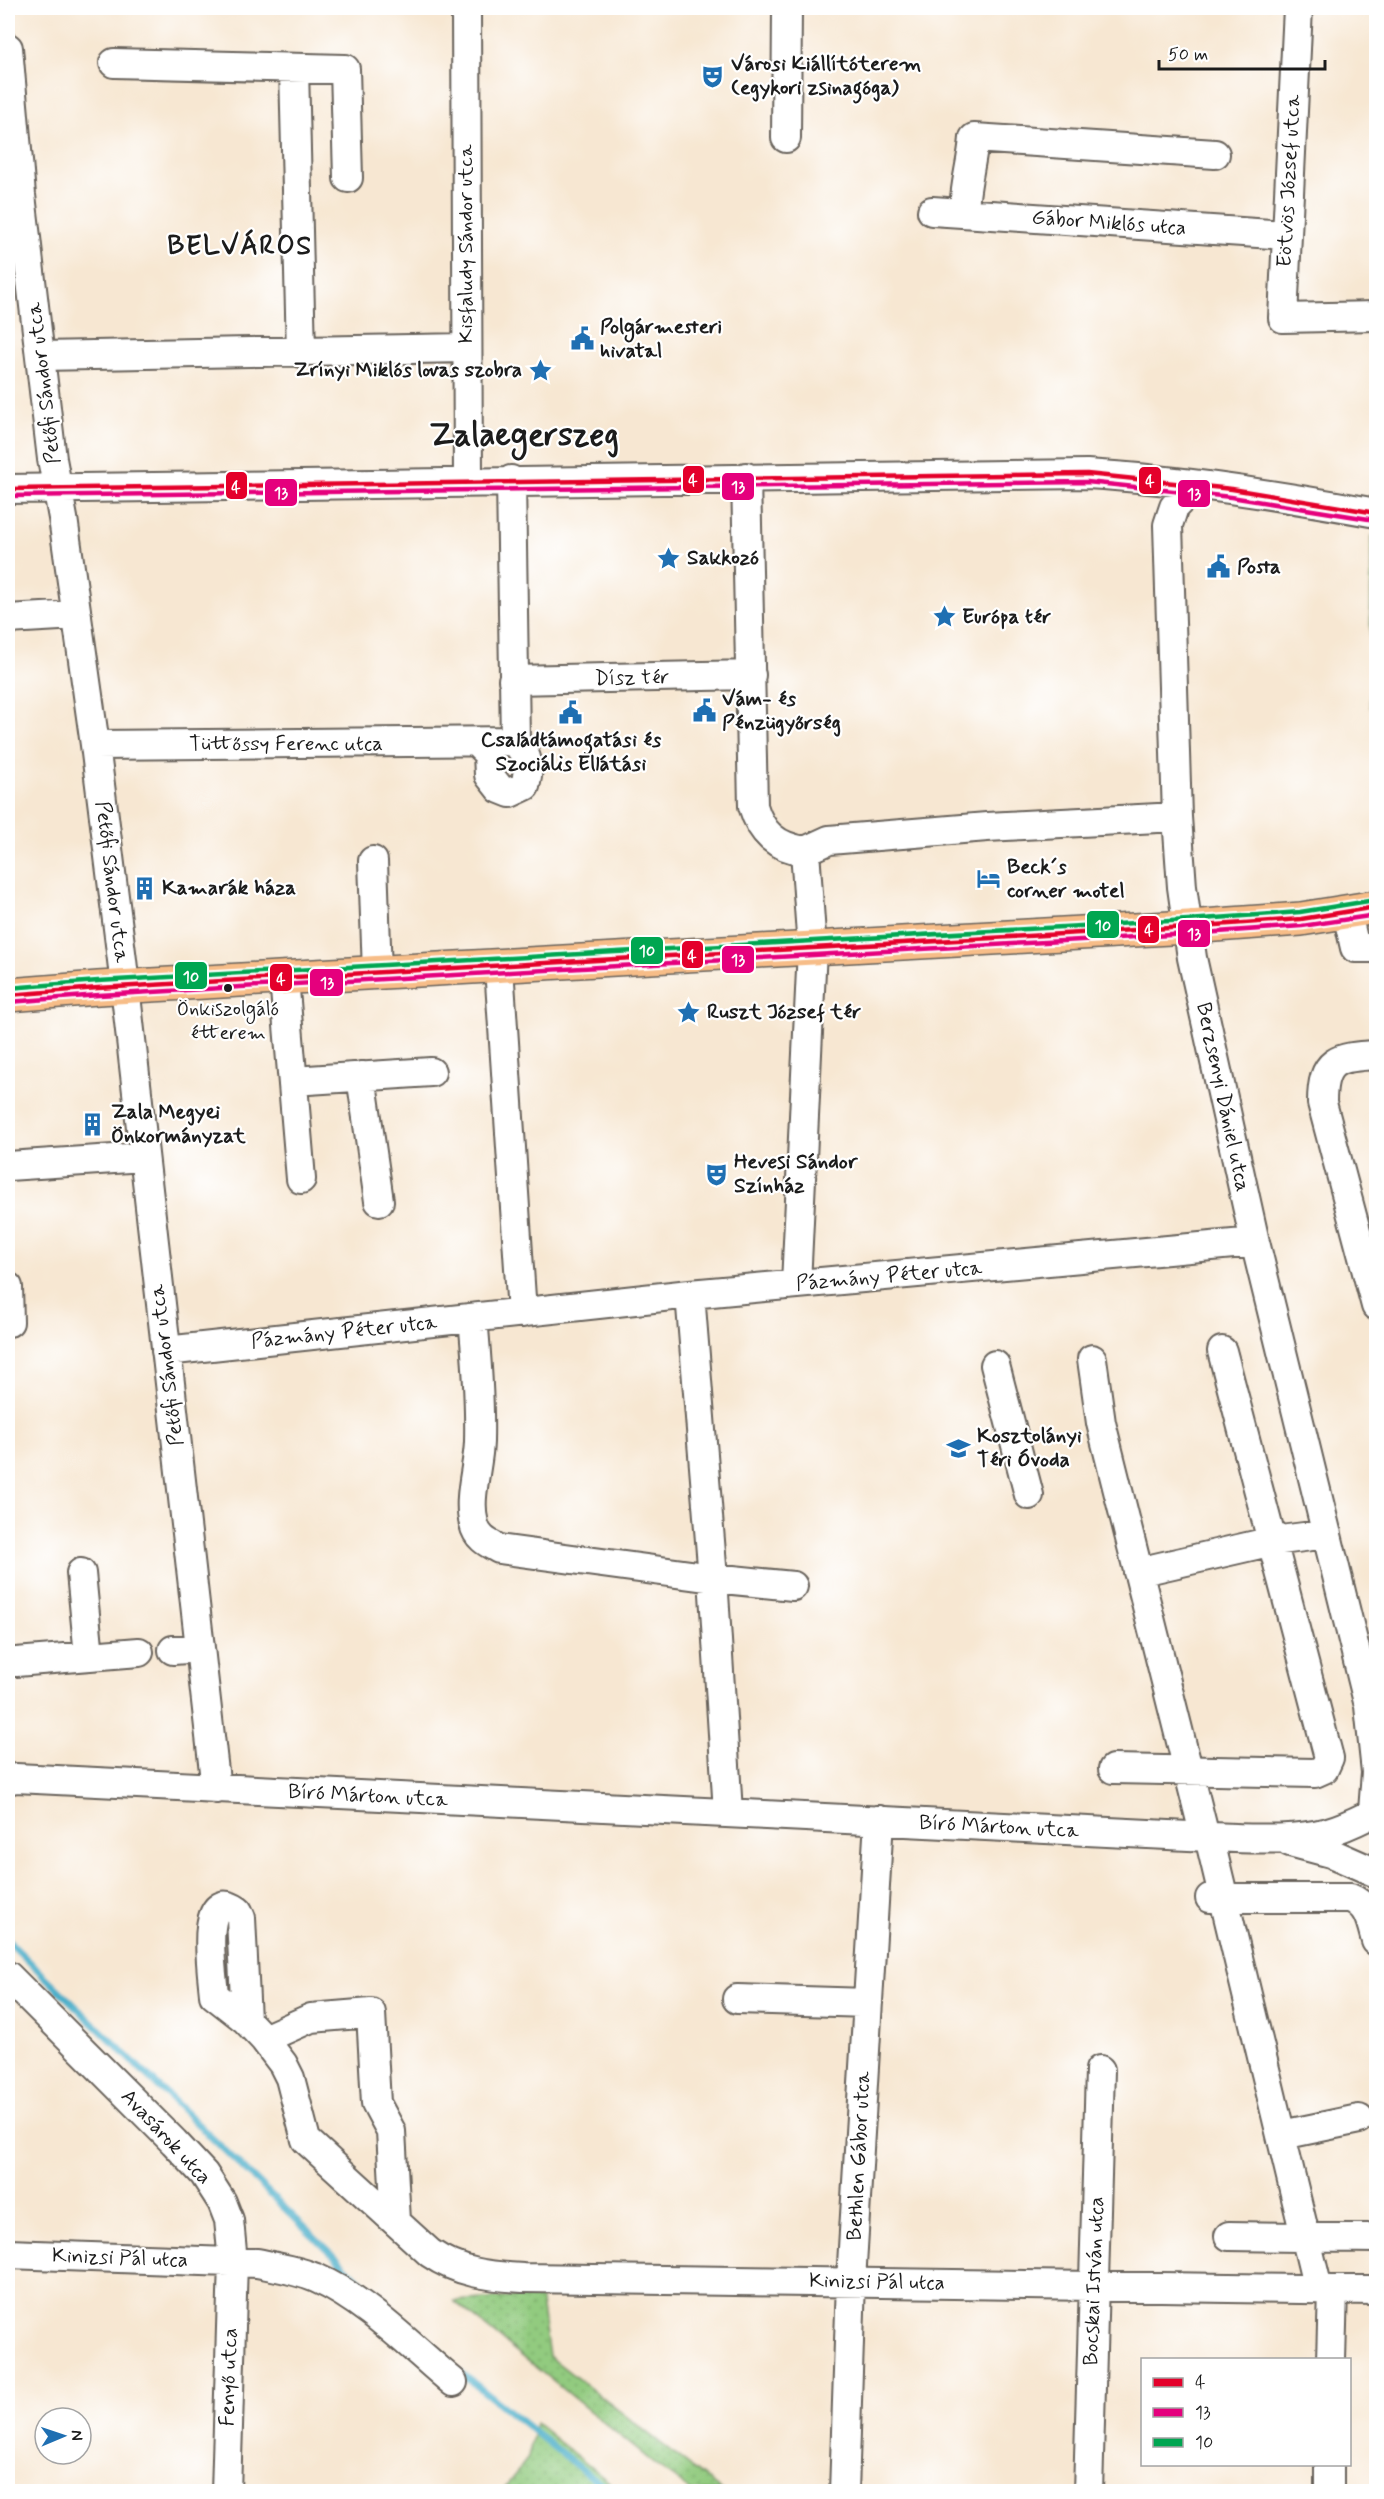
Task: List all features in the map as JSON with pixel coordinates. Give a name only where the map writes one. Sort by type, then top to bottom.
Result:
[{"type":"main road","points":[[8,995],[124,986],[1188,927],[1362,910]]},
{"type":"street","name":"Kisfaludy Sándor utca","points":[[466,8],[468,481]]},
{"type":"street","points":[[786,138],[788,8]]},
{"type":"street","name":"Eötvös József utca","points":[[1298,8],[1283,318],[1377,316]]},
{"type":"street","name":"Petőfi Sándor utca","points":[[8,48],[14,196],[41,356],[56,487],[63,518],[95,745],[166,1351],[186,1649],[216,1789]]},
{"type":"street","points":[[114,63],[345,69],[348,178]]},
{"type":"street","points":[[294,68],[301,353]]},
{"type":"street","points":[[964,213],[964,199],[972,164],[974,138],[1215,154]]},
{"type":"street","name":"Gábor Miklós utca","points":[[932,211],[1286,235]]},
{"type":"street","points":[[41,356],[301,353],[466,348]]},
{"type":"street","points":[[8,489],[511,480],[1087,474],[1147,478],[1275,495],[1377,513]]},
{"type":"street","points":[[746,477],[753,806],[761,827],[773,840],[792,849],[804,851],[829,840],[987,827],[1177,817]]},
{"type":"street","points":[[477,742],[488,754],[489,775],[500,789],[510,792],[525,786],[529,770],[525,752],[514,741],[511,480]]},
{"type":"street","name":"Berzsenyi Dániel utca","points":[[1195,485],[1174,507],[1167,525],[1177,817],[1182,887],[1192,958],[1255,1242],[1373,1715],[1376,1772],[1372,1812],[1360,1830],[1359,1846],[1364,1860],[1375,1873]]},
{"type":"street","points":[[8,619],[77,615]]},
{"type":"street","name":"Dísz tér","points":[[513,680],[751,675]]},
{"type":"street","name":"Tüttőssy Ferenc utca","points":[[95,745],[514,741]]},
{"type":"street","points":[[796,1284],[812,949],[804,851]]},
{"type":"street","points":[[373,861],[377,973]]},
{"type":"street","points":[[1362,910],[1355,948],[1377,948]]},
{"type":"street","points":[[499,967],[522,1312]]},
{"type":"street","points":[[284,978],[302,1179]]},
{"type":"street","points":[[1377,1055],[1340,1058],[1330,1065],[1322,1086],[1322,1103],[1373,1277],[1377,1306]]},
{"type":"street","points":[[293,1081],[431,1072]]},
{"type":"street","points":[[361,1077],[379,1201]]},
{"type":"street","points":[[8,1166],[144,1157]]},
{"type":"street","name":"Pázmány Péter utca","points":[[166,1351],[690,1294],[1255,1242]]},
{"type":"street","points":[[8,1287],[9,1322]]},
{"type":"street","points":[[690,1294],[713,1578],[728,1812]]},
{"type":"street","points":[[473,1318],[479,1445],[471,1507],[474,1526],[483,1540],[499,1549],[713,1578],[793,1586]]},
{"type":"street","points":[[1113,1769],[1314,1773],[1324,1769],[1329,1758],[1274,1541],[1222,1351]]},
{"type":"street","points":[[1092,1359],[1101,1423],[1207,1837],[1216,1898],[1282,2135],[1306,2237],[1325,2290],[1332,2358]]},
{"type":"street","points":[[995,1365],[1029,1495]]},
{"type":"street","points":[[1138,1572],[1274,1541],[1327,1534]]},
{"type":"street","points":[[81,1573],[89,1656]]},
{"type":"street","points":[[16,1662],[139,1652]]},
{"type":"street","name":"Bíró Márton utca","points":[[10,1778],[1207,1837],[1270,1838],[1326,1832],[1372,1812]]},
{"type":"street","name":"Bethlen Gábor utca","points":[[844,2492],[852,2281],[879,1820]]},
{"type":"street","name":"Bíró Márton utca","points":[[1270,1838],[1331,1854],[1375,1873]]},
{"type":"street","points":[[1216,1898],[1350,1898],[1360,1902],[1365,1908],[1377,1941]]},
{"type":"street","name":"Avasárok utca","points":[[8,1976],[204,2174],[222,2202],[229,2220],[233,2262]]},
{"type":"street","points":[[737,1999],[868,2003]]},
{"type":"street","name":"Kinizsi Pál utca","points":[[396,2221],[391,2131],[376,2103],[371,2013],[311,2018],[255,2029],[283,2064],[290,2078],[306,2140],[396,2221],[445,2263],[475,2274],[523,2278],[1377,2290]]},
{"type":"street","name":"Bocskai István utca","points":[[1088,2492],[1100,2070]]},
{"type":"street","points":[[1282,2135],[1359,2119]]},
{"type":"street","points":[[1229,2236],[1377,2238]]},
{"type":"street","name":"Kinizsi Pál utca","points":[[8,2254],[233,2262]]},
{"type":"street","points":[[233,2262],[257,2263],[289,2269],[315,2278],[340,2291],[453,2382]]},
{"type":"street","name":"Fenyő utca","points":[[226,2492],[233,2262]]},
{"type":"street","points":[[1329,2466],[1329,2492]]},
{"type":"green space","points":[[1371,536],[1376,537],[1376,706],[1370,707]]},
{"type":"green space","points":[[540,2295],[549,2356],[722,2491],[691,2491],[454,2301]]},
{"type":"green space","points":[[536,2423],[620,2491],[502,2491],[528,2458]]},
{"type":"waterway","points":[[8,1941],[388,2308]]},
{"type":"waterway","points":[[461,2373],[610,2492]]},
{"type":"transit line","name":"4","points":[[8,489],[1087,474],[1232,489],[1376,513]]},
{"type":"transit line","name":"13","points":[[8,496],[1087,482],[1231,497],[1375,520]]},
{"type":"transit line","name":"10","points":[[8,988],[98,981],[1188,920],[1300,912],[1375,900]]},
{"type":"transit line","name":"4","points":[[8,995],[98,988],[1188,927],[1301,919],[1376,907]]},
{"type":"transit line","name":"13","points":[[9,1002],[99,995],[1189,934],[1302,926],[1376,915]]},
{"type":"place","name":"Városi Kiállítóterem (egykori zsinagóga)","points":[[713,76]]},
{"type":"place","name":"Polgármesteri hivatal","points":[[582,339]]},
{"type":"place","name":"Zrínyi Miklós lovas szobra","points":[[540,370]]},
{"type":"place","name":"Sakkozó","points":[[669,558]]},
{"type":"place","name":"Posta","points":[[1219,567]]},
{"type":"place","name":"Európa tér","points":[[944,617]]},
{"type":"place","name":"Vám- és Pénzügyőrség","points":[[704,711]]},
{"type":"place","name":"Családtámogatási és Szociális Ellátási","points":[[571,712]]},
{"type":"place","name":"Beck´s corner motel","points":[[989,879]]},
{"type":"place","name":"Kamarák háza","points":[[144,888]]},
{"type":"place","name":"Önkiszolgáló étterem","points":[[228,988]]},
{"type":"place","name":"Ruszt József tér","points":[[689,1012]]},
{"type":"place","name":"Zala Megyei Önkormányzat","points":[[93,1124]]},
{"type":"place","name":"Hevesi Sándor Színház","points":[[716,1174]]},
{"type":"place","name":"Kosztolányi Téri Óvoda","points":[[959,1448]]},
{"type":"district","name":"BELVÁROS","points":[[240,246]]},
{"type":"district","name":"Zalaegerszeg","points":[[524,436]]}]
